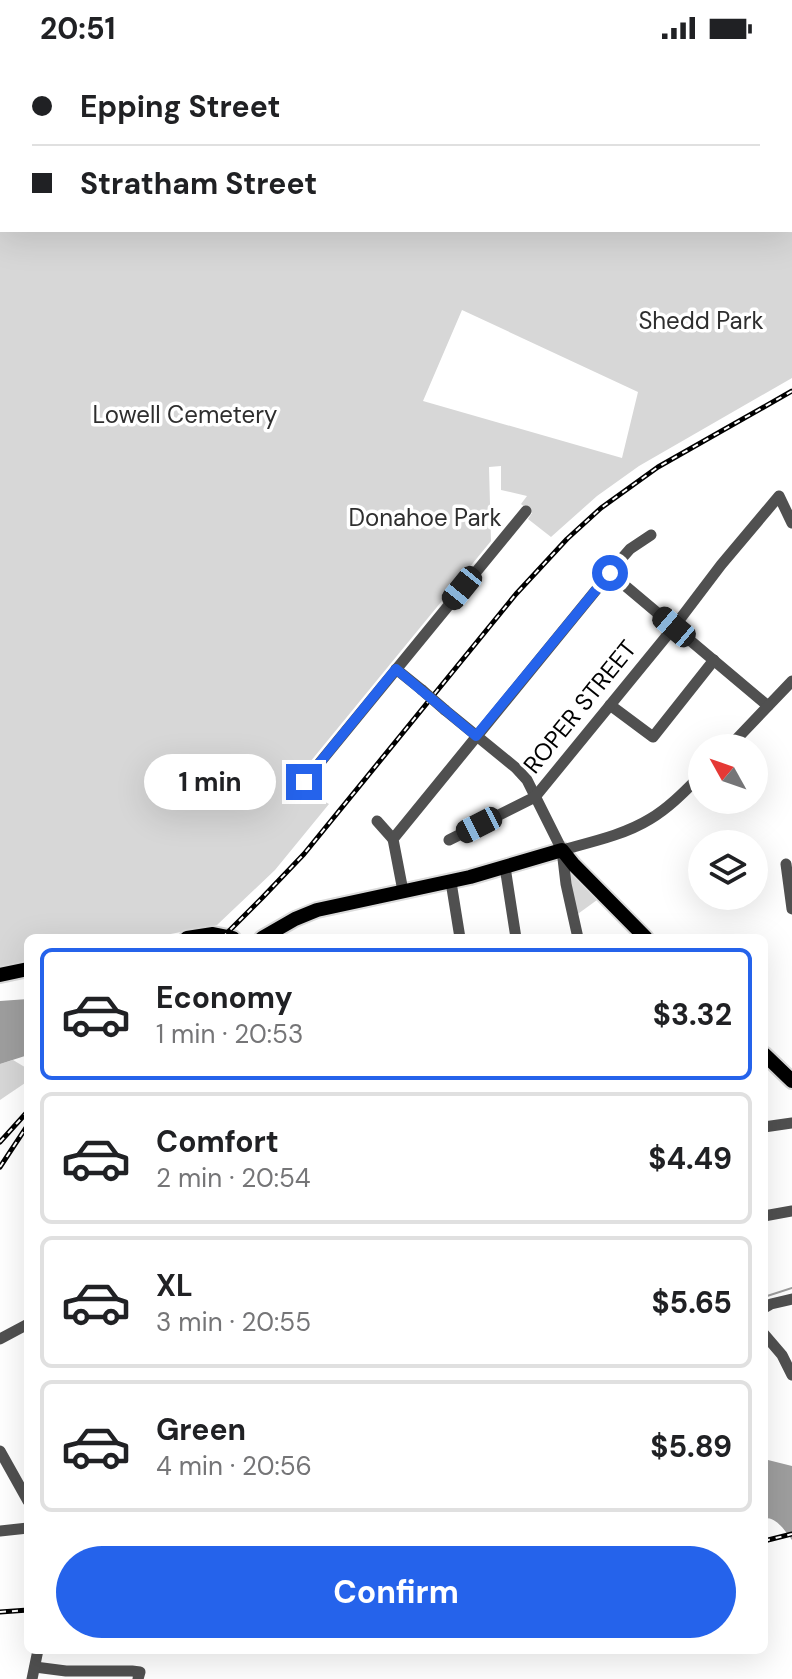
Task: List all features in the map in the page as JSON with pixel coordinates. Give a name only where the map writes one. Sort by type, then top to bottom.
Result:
[{"type":"main road","points":[[269,934],[317,910],[451,882],[562,850],[642,934]]},
{"type":"main road","points":[[0,975],[24,970]]},
{"type":"main road","points":[[768,1058],[792,1081]]},
{"type":"street","name":"ROPER STREET","points":[[535,797],[779,496],[792,523]]},
{"type":"street","points":[[304,782],[526,511]]},
{"type":"street","points":[[393,839],[630,549],[651,535]]},
{"type":"street","points":[[610,573],[768,706]]},
{"type":"street","points":[[610,705],[653,737],[714,660]]},
{"type":"street","points":[[396,669],[522,774],[562,850],[574,934]]},
{"type":"street","points":[[741,734],[792,681]]},
{"type":"street","points":[[562,850],[649,820],[670,806],[688,788]]},
{"type":"street","points":[[449,840],[535,797]]},
{"type":"street","points":[[377,821],[393,839],[403,891]]},
{"type":"street","points":[[786,864],[792,909]]},
{"type":"street","points":[[505,867],[515,934]]},
{"type":"street","points":[[451,882],[459,934]]},
{"type":"street","points":[[768,1126],[792,1123]]},
{"type":"street","points":[[768,1215],[792,1211]]},
{"type":"street","points":[[768,1306],[792,1299]]},
{"type":"street","points":[[0,1339],[24,1326]]},
{"type":"street","points":[[768,1339],[782,1355],[792,1375]]},
{"type":"street","points":[[0,1451],[24,1494]]},
{"type":"street","points":[[0,1531],[24,1528]]},
{"type":"street","points":[[34,1673],[66,1671],[139,1676]]},
{"type":"green space","name":"Lowell Cemetery","points":[[0,232],[792,232],[792,378],[639,466],[597,496],[551,537],[528,519],[532,513],[521,504],[527,496],[501,490],[501,466],[489,467],[491,541],[292,784],[329,804],[275,870],[217,925],[171,934],[24,934],[24,963],[0,968]],"holes":[[[462,310],[638,392],[622,458],[423,401]]]},
{"type":"green space","points":[[569,871],[597,900],[575,916]]},
{"type":"green space","points":[[13,1060],[24,1067],[24,1084],[0,1100],[0,1064]]},
{"type":"shaded area","points":[[24,999],[24,1056],[0,1064],[0,1001]]},
{"type":"shaded area","points":[[768,1460],[792,1466],[792,1540],[777,1522],[769,1518]]},
{"type":"waterway","points":[[768,1296],[792,1288]]},
{"type":"railway","points":[[226,934],[304,854],[516,594],[567,539],[601,508],[658,467],[792,391]]},
{"type":"railway","points":[[0,1142],[24,1115]]},
{"type":"railway","points":[[0,1167],[24,1131]]},
{"type":"railway","points":[[768,1540],[792,1534]]},
{"type":"railway","points":[[0,1612],[24,1610]]},
{"type":"route","points":[[304,782],[396,669],[476,736],[610,573]]},
{"type":"park label","name":"Shedd Park","points":[[701,321]]},
{"type":"park label","name":"Donahoe Park","points":[[425,518]]}]
